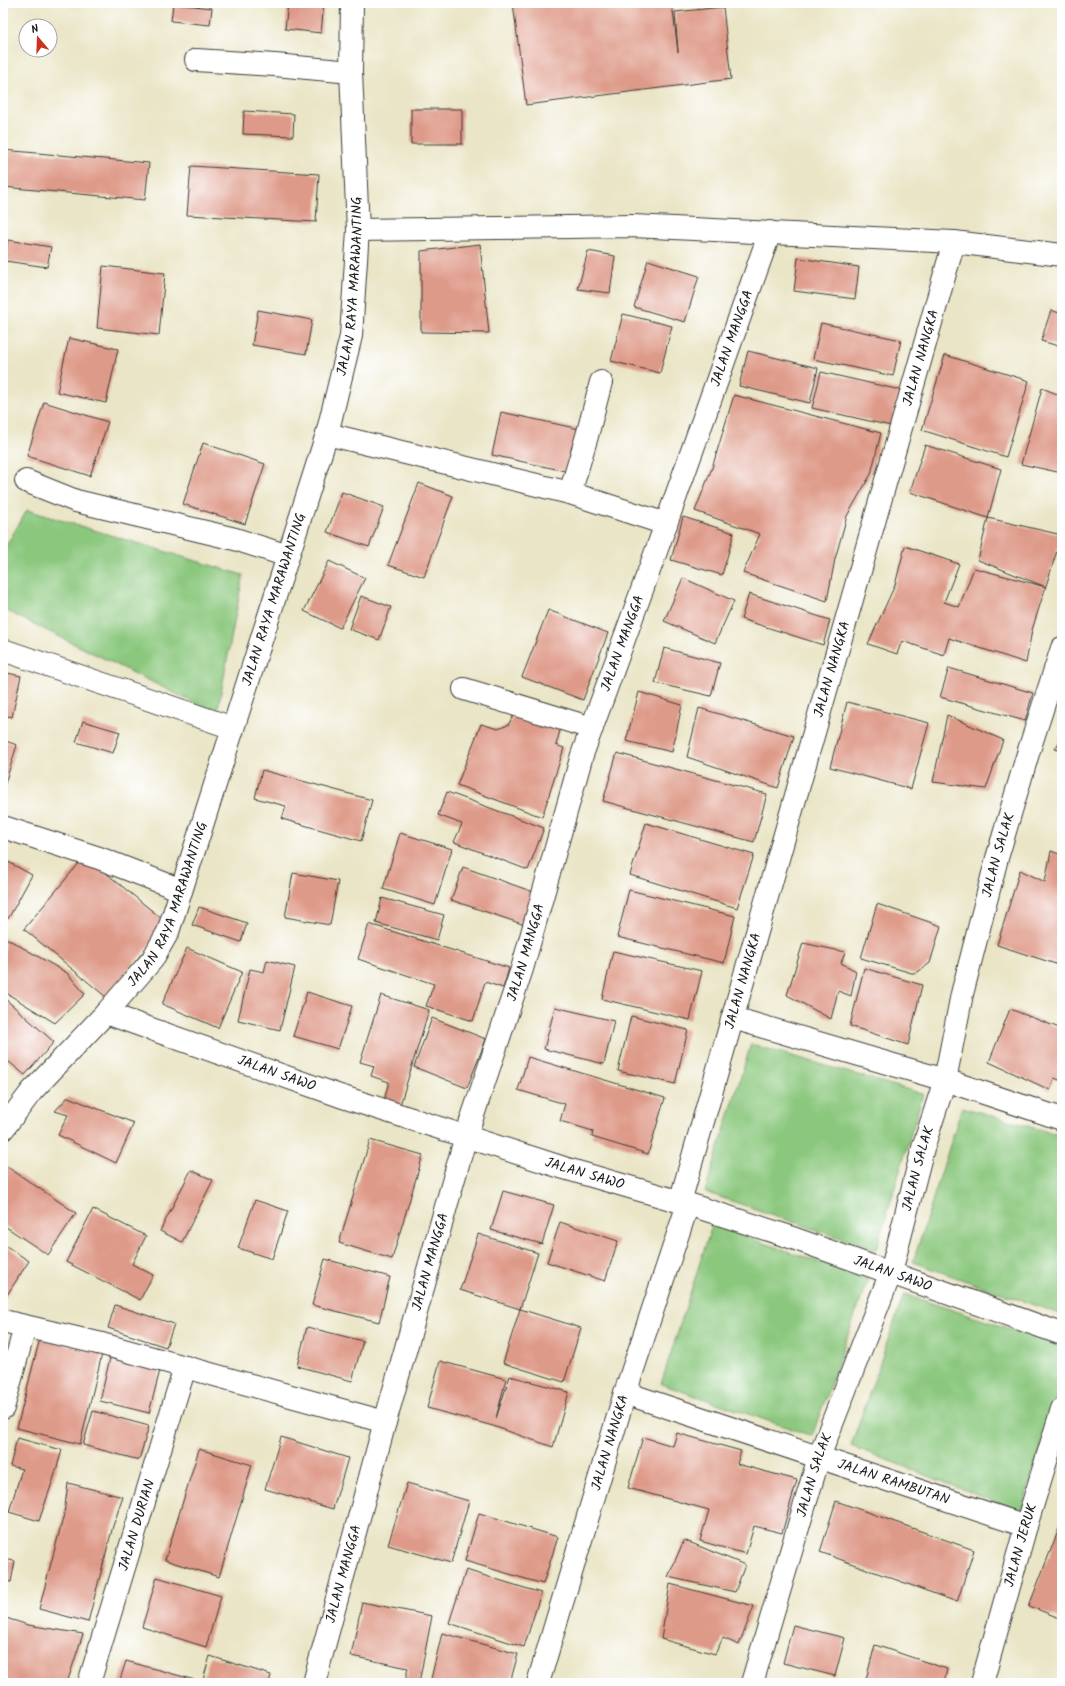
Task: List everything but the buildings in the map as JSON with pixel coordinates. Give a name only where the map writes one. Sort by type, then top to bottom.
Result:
[{"type":"street","name":"JALAN RAYA MARAWANTING","points":[[3,1129],[32,1091],[106,1014],[152,960],[162,945],[168,932],[327,434],[352,336],[358,230],[351,72],[352,3]]},
{"type":"street","points":[[196,60],[275,64],[351,72]]},
{"type":"street","points":[[358,230],[634,226],[954,242],[1062,255]]},
{"type":"street","name":"JALAN MANGGA","points":[[314,1683],[385,1422],[466,1136],[522,969],[573,785],[592,728],[770,232]]},
{"type":"street","name":"JALAN NANGKA","points":[[538,1683],[684,1203],[733,1018],[954,242]]},
{"type":"street","points":[[570,493],[601,382]]},
{"type":"street","points":[[327,434],[570,493],[666,524]]},
{"type":"street","points":[[26,481],[76,501],[235,539],[288,556]]},
{"type":"street","name":"JALAN SALAK","points":[[752,1683],[819,1457],[891,1272],[923,1148],[945,1080],[962,994],[998,858],[1029,750],[1062,648]]},
{"type":"street","points":[[3,650],[233,728]]},
{"type":"street","points":[[464,688],[592,728]]},
{"type":"street","points":[[3,827],[99,858],[181,890]]},
{"type":"street","name":"JALAN SAWO","points":[[106,1014],[340,1096],[564,1168],[684,1203],[891,1272],[979,1306],[1062,1334]]},
{"type":"street","points":[[733,1018],[945,1080],[1062,1119]]},
{"type":"street","points":[[3,1321],[102,1344],[385,1422]]},
{"type":"street","points":[[3,1408],[25,1327]]},
{"type":"street","name":"JALAN DURIAN","points":[[89,1683],[185,1367]]},
{"type":"street","name":"JALAN RAMBUTAN","points":[[625,1393],[1026,1526]]},
{"type":"street","name":"JALAN JERUK","points":[[982,1683],[1026,1526],[1062,1409]]},
{"type":"green space","points":[[27,510],[243,575],[217,714],[3,609],[3,551]]},
{"type":"green space","points":[[751,1044],[923,1094],[876,1250],[705,1192]]},
{"type":"green space","points":[[962,1107],[1062,1136],[1062,1315],[913,1262]]},
{"type":"green space","points":[[712,1225],[868,1279],[812,1436],[661,1384]]},
{"type":"green space","points":[[904,1294],[1062,1346],[1062,1379],[1021,1512],[851,1446]]}]
